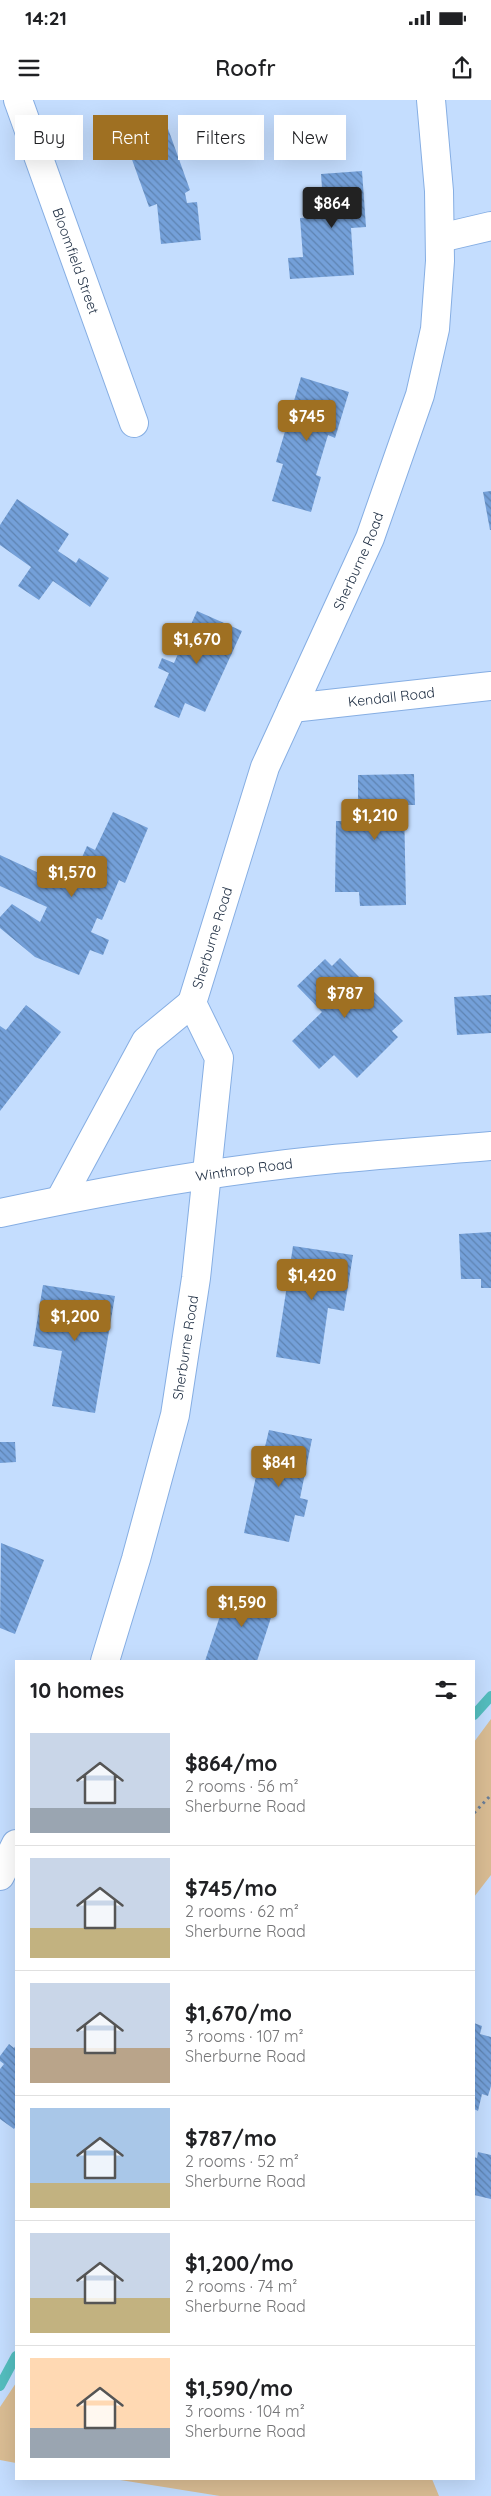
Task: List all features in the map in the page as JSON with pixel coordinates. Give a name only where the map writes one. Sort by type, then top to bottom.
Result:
[{"type":"street","name":"Bloomfield Street","points":[[18,100],[134,423]]},
{"type":"street","name":"Sherburne Road","points":[[60,1200],[146,1041],[192,1003],[265,767],[370,538],[420,395],[435,329],[440,238],[439,191],[431,100]]},
{"type":"street","points":[[440,238],[491,226]]},
{"type":"street","name":"Kendall Road","points":[[292,708],[491,686]]},
{"type":"street","name":"Sherburne Road","points":[[105,1660],[136,1558],[175,1415],[196,1278],[220,1058],[192,1003]]},
{"type":"street","name":"Winthrop Road","points":[[0,1213],[139,1185],[208,1175],[312,1161],[491,1146]]},
{"type":"street","points":[[0,1876],[15,1846]]},
{"type":"path","points":[[475,1812],[491,1795]]},
{"type":"shaded area","points":[[491,1719],[491,1875],[475,1896],[475,1741]]},
{"type":"shaded area","points":[[15,2384],[15,2463],[0,2460],[0,2407]]},
{"type":"shaded area","points":[[120,2480],[432,2480],[439,2496],[220,2496]]},
{"type":"building","points":[[168,129],[190,190],[185,193],[187,203],[197,202],[201,240],[161,244],[157,204],[149,207],[132,160],[168,160]]},
{"type":"building","points":[[362,171],[366,227],[351,228],[354,275],[290,279],[288,258],[303,257],[300,218],[324,217],[321,174]]},
{"type":"building","points":[[301,377],[349,392],[335,438],[328,435],[316,475],[321,477],[311,512],[272,501],[283,464],[276,462]]},
{"type":"building","points":[[491,491],[491,530],[490,530],[483,492]]},
{"type":"building","points":[[17,499],[69,534],[58,551],[76,563],[79,558],[109,578],[90,607],[53,581],[39,600],[18,586],[31,567],[0,545],[0,525]]},
{"type":"building","points":[[197,611],[242,631],[205,712],[185,703],[179,718],[154,707],[169,673],[158,668],[162,658],[174,663]]},
{"type":"building","points":[[414,774],[415,805],[404,805],[406,905],[360,906],[359,892],[335,892],[336,821],[345,821],[344,803],[358,803],[358,775]]},
{"type":"building","points":[[113,812],[148,828],[125,883],[119,880],[102,920],[97,918],[91,932],[109,940],[103,955],[90,950],[79,975],[35,957],[0,928],[0,917],[12,904],[40,922],[47,907],[0,886],[0,855],[69,887],[87,846],[95,850]]},
{"type":"building","points":[[340,958],[403,1021],[392,1031],[398,1037],[357,1078],[334,1055],[319,1069],[292,1041],[322,1012],[297,986],[325,959],[332,966]]},
{"type":"building","points":[[491,995],[491,1033],[457,1035],[454,997]]},
{"type":"building","points":[[26,1005],[61,1032],[0,1111],[0,1026],[6,1030]]},
{"type":"building","points":[[491,1232],[491,1288],[481,1288],[481,1279],[461,1279],[459,1234]]},
{"type":"building","points":[[293,1246],[353,1255],[344,1311],[328,1308],[320,1364],[276,1357]]},
{"type":"building","points":[[43,1285],[115,1296],[95,1413],[52,1406],[62,1351],[33,1346]]},
{"type":"building","points":[[269,1430],[312,1439],[300,1498],[308,1500],[304,1517],[295,1515],[289,1542],[244,1533],[258,1467],[266,1469],[270,1452],[264,1451]]},
{"type":"building","points":[[0,1442],[15,1442],[16,1462],[0,1463]]},
{"type":"building","points":[[1,1543],[44,1560],[15,1634],[0,1628]]},
{"type":"building","points":[[237,1587],[277,1599],[257,1660],[205,1660],[224,1604],[230,1607]]},
{"type":"building","points":[[475,2023],[482,2026],[480,2034],[491,2037],[491,2086],[488,2096],[482,2094],[478,2111],[475,2110]]},
{"type":"building","points":[[9,2044],[14,2048],[15,2046],[14,2129],[0,2119],[0,2069],[4,2064],[0,2061],[0,2056]]},
{"type":"building","points":[[478,2152],[491,2155],[491,2199],[475,2195],[475,2157],[477,2158]]},
{"type":"waterway","points":[[475,1714],[491,1696]]},
{"type":"waterway","points":[[0,2386],[15,2358]]}]
